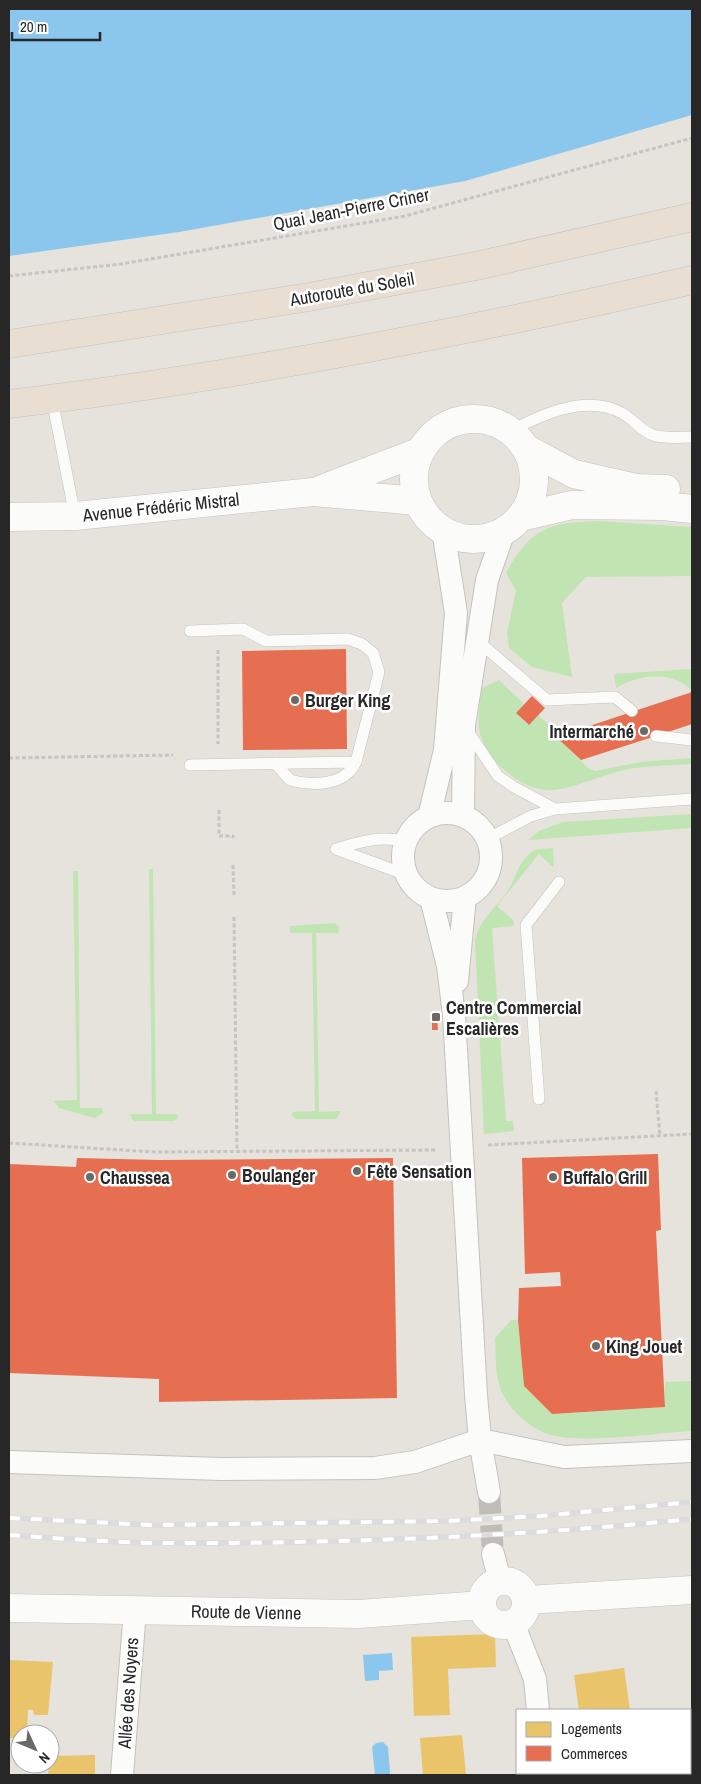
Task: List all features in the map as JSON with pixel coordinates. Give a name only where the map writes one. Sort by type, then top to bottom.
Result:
[{"type":"highway","name":"Autoroute du Soleil","points":[[9,344],[156,322],[458,269],[692,217]]},
{"type":"highway","points":[[9,404],[186,379],[352,350],[474,327],[684,283]]},
{"type":"main road","points":[[692,490],[636,488],[574,474],[519,440],[497,423],[482,419],[453,422],[440,429],[420,451],[414,479],[418,501],[431,520],[443,530],[456,536],[482,538],[512,524],[572,505],[663,506],[692,510]]},
{"type":"main road","points":[[512,524],[528,505],[534,477],[519,440]]},
{"type":"main road","name":"Avenue Frédéric Mistral","points":[[313,492],[420,451]]},
{"type":"main road","name":"Avenue Frédéric Mistral","points":[[9,517],[75,516],[313,492],[418,501]]},
{"type":"main road","points":[[520,1611],[520,1587],[508,1580],[494,1583],[485,1592],[482,1605],[488,1617],[494,1622],[507,1625],[520,1611],[692,1590]]},
{"type":"main road","name":"Route de Vienne","points":[[9,1608],[359,1614],[482,1605]]},
{"type":"street","points":[[463,816],[464,725],[487,580],[512,524]]},
{"type":"street","points":[[429,817],[445,750],[456,613],[443,530]]},
{"type":"street","points":[[453,654],[478,642]]},
{"type":"street","points":[[440,814],[463,816],[473,822],[488,839],[491,852],[487,873],[476,890],[465,897],[454,901],[431,898],[421,893],[407,875],[403,864],[406,842],[411,831],[429,817],[440,814]]},
{"type":"street","points":[[454,1015],[465,897]]},
{"type":"street","points":[[431,898],[448,966],[454,1015],[480,1440],[489,1492]]},
{"type":"street","points":[[9,1462],[221,1469],[375,1468],[415,1462],[480,1440],[564,1457],[692,1451]]},
{"type":"street","points":[[493,1554],[500,1581]]},
{"type":"street","name":"Allée des Noyers","points":[[122,1775],[134,1610]]},
{"type":"street","points":[[520,1611],[535,1679],[538,1709]]},
{"type":"lane","points":[[52,399],[75,516]]},
{"type":"lane","points":[[519,440],[560,409],[579,406],[600,406],[621,412],[653,435],[692,437]]},
{"type":"lane","points":[[190,631],[243,628],[266,640],[348,638],[362,644],[373,653],[379,672],[356,762],[347,775],[333,782],[290,780],[275,763]]},
{"type":"lane","points":[[478,642],[548,700],[615,697],[632,712]]},
{"type":"lane","points":[[464,725],[498,776],[514,787],[555,809]]},
{"type":"lane","points":[[656,736],[692,740]]},
{"type":"lane","points":[[190,765],[356,762]]},
{"type":"lane","points":[[488,839],[531,816],[555,809],[692,799]]},
{"type":"lane","points":[[406,842],[387,838],[371,839],[336,848],[407,875]]},
{"type":"lane","points":[[539,1099],[526,925],[559,882]]},
{"type":"path","name":"Quai Jean-Pierre Criner","points":[[9,276],[121,264],[405,216],[692,138]]},
{"type":"path","points":[[218,647],[218,754]]},
{"type":"path","points":[[9,758],[180,755]]},
{"type":"path","points":[[218,810],[219,836],[233,836],[233,838]]},
{"type":"path","points":[[233,865],[234,896]]},
{"type":"path","points":[[234,917],[237,1151]]},
{"type":"path","points":[[656,1091],[660,1135]]},
{"type":"path","points":[[9,1143],[154,1152],[412,1151],[500,1144],[692,1134]]},
{"type":"green space","points":[[599,521],[692,527],[692,576],[586,577],[562,603],[572,677],[532,667],[509,648],[507,633],[516,591],[506,573],[524,546],[543,530],[567,523]]},
{"type":"green space","points":[[692,669],[692,690],[674,679],[655,676],[625,683],[616,688],[614,674]]},
{"type":"green space","points":[[499,680],[524,704],[516,713],[528,725],[538,715],[560,735],[556,737],[588,768],[595,771],[641,762],[692,758],[692,764],[625,770],[562,789],[546,790],[526,784],[516,779],[498,764],[485,747],[481,737],[479,712],[482,688]]},
{"type":"green space","points":[[692,814],[692,828],[528,840],[539,831],[563,822]]},
{"type":"green space","points":[[553,848],[554,868],[539,854],[497,906],[513,920],[514,926],[492,928],[506,1121],[513,1121],[514,1131],[484,1134],[475,940],[480,926],[507,892],[526,857],[535,850]]},
{"type":"green space","points":[[149,869],[153,869],[156,1114],[177,1114],[178,1118],[174,1121],[135,1121],[130,1114],[152,1114]]},
{"type":"green space","points":[[73,871],[78,871],[80,1108],[102,1108],[103,1113],[95,1118],[59,1108],[54,1101],[77,1100]]},
{"type":"green space","points":[[335,923],[339,927],[338,933],[316,933],[319,1112],[341,1111],[336,1119],[296,1119],[292,1115],[293,1112],[315,1111],[312,933],[290,933],[290,926]]},
{"type":"green space","points":[[511,1320],[518,1320],[524,1386],[552,1414],[665,1407],[665,1382],[692,1381],[692,1431],[582,1438],[551,1435],[534,1428],[512,1409],[499,1384],[496,1367],[495,1338]]},
{"type":"water","points":[[9,9],[692,9],[692,115],[465,181],[179,232],[9,256]]},
{"type":"water","points":[[392,1653],[393,1670],[379,1671],[379,1680],[365,1681],[363,1655]]},
{"type":"water","points":[[383,1742],[388,1747],[390,1773],[389,1775],[375,1775],[372,1747],[376,1743]]},
{"type":"building: Logements","points":[[495,1634],[496,1667],[448,1669],[450,1715],[414,1716],[411,1637]]},
{"type":"building: Logements","points":[[9,1660],[53,1662],[48,1715],[34,1715],[33,1710],[28,1710],[27,1724],[10,1724],[9,1738]]},
{"type":"building: Logements","points":[[624,1668],[630,1709],[579,1709],[574,1675]]},
{"type":"building: Logements","points":[[462,1735],[466,1775],[423,1775],[420,1738]]},
{"type":"building: Logements","points":[[95,1755],[95,1775],[48,1775],[60,1774],[60,1756]]},
{"type":"building: Commerces","name":"Burger King","points":[[346,649],[347,749],[243,750],[242,651]]},
{"type":"building: Commerces","points":[[692,692],[692,724],[656,736],[581,760],[556,737]]},
{"type":"building: Commerces","points":[[532,696],[545,708],[529,725],[516,713]]},
{"type":"building: Commerces","points":[[437,1017],[438,1030],[432,1030],[432,1018]]},
{"type":"building: Commerces","points":[[658,1154],[661,1230],[656,1231],[665,1407],[552,1414],[524,1386],[518,1320],[519,1288],[561,1286],[560,1272],[525,1274],[522,1158]]},
{"type":"building: Commerces","points":[[77,1158],[159,1160],[393,1158],[397,1398],[159,1402],[159,1379],[9,1373],[9,1164],[76,1167]]},
{"type":"tunnel","points":[[489,1492],[493,1554]]},
{"type":"railway","points":[[9,1518],[152,1525],[447,1521],[541,1516],[692,1502]]},
{"type":"railway","points":[[9,1535],[152,1543],[355,1541],[490,1535],[692,1519]]},
{"type":"place","name":"Burger King","points":[[295,700]]},
{"type":"place","name":"Intermarché","points":[[644,731]]},
{"type":"place","name":"Centre Commercial Escalières","points":[[436,1017]]},
{"type":"place","name":"Fête Sensation","points":[[357,1171]]},
{"type":"place","name":"Boulanger","points":[[232,1175]]},
{"type":"place","name":"Chaussea","points":[[90,1177]]},
{"type":"place","name":"Buffalo Grill","points":[[553,1177]]},
{"type":"place","name":"King Jouet","points":[[596,1346]]}]
